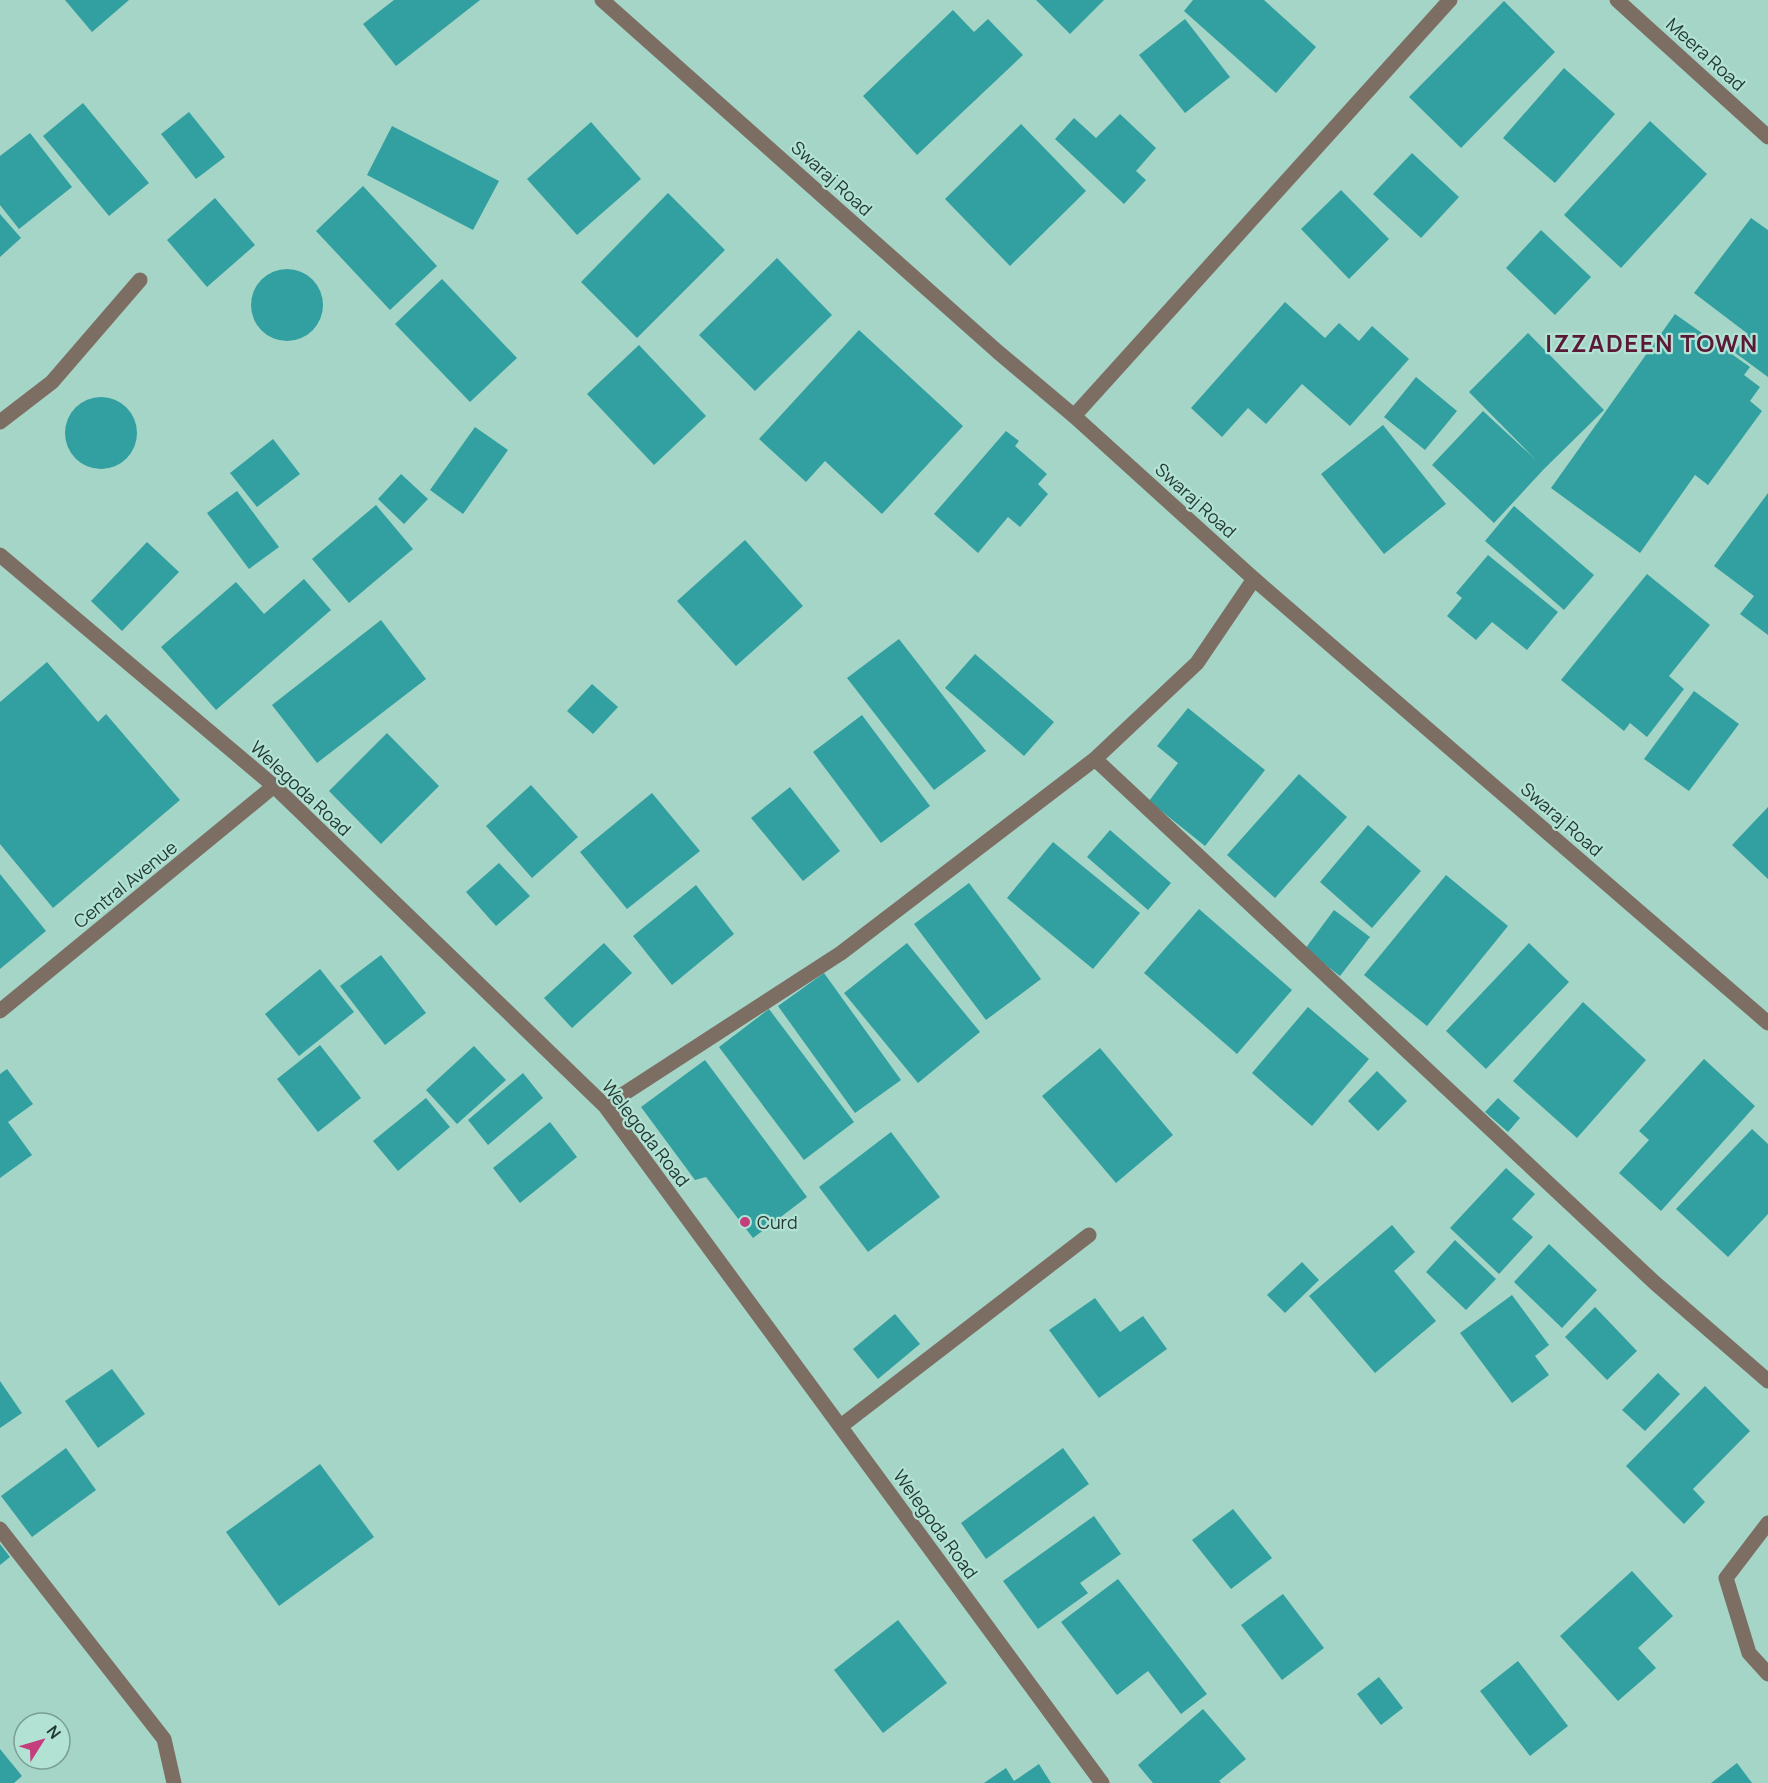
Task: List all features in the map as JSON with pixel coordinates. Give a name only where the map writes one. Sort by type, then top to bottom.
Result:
[{"type":"street","name":"Swaraj Road","points":[[602,0],[998,352],[1074,416],[1254,579],[1768,1023]]},
{"type":"street","points":[[1074,416],[1450,0]]},
{"type":"street","name":"Meera Road","points":[[1617,0],[1768,136]]},
{"type":"street","points":[[0,422],[51,382],[140,280]]},
{"type":"street","name":"Welegoda Road","points":[[0,555],[274,786],[605,1106],[1102,1783]]},
{"type":"street","points":[[605,1106],[841,952],[1095,759],[1197,663],[1254,579]]},
{"type":"street","points":[[1095,759],[1647,1275],[1768,1381]]},
{"type":"street","name":"Central Avenue","points":[[0,1011],[274,786]]},
{"type":"street","points":[[841,1426],[1089,1235]]},
{"type":"street","points":[[1768,1522],[1726,1578],[1749,1653],[1768,1674]]},
{"type":"street","points":[[0,1529],[164,1739],[174,1783]]},
{"type":"building","points":[[65,0],[129,0],[92,32]]},
{"type":"building","points":[[394,0],[480,0],[396,66],[363,24]]},
{"type":"building","points":[[1036,0],[1104,0],[1070,34]]},
{"type":"building","points":[[1193,0],[1264,0],[1316,47],[1276,93],[1184,11]]},
{"type":"building","points":[[1504,1],[1555,52],[1461,148],[1409,97]]},
{"type":"building","points":[[953,10],[974,32],[988,19],[1023,55],[917,155],[863,96]]},
{"type":"building","points":[[1185,19],[1230,77],[1185,113],[1139,55]]},
{"type":"building","points":[[1564,68],[1615,114],[1555,183],[1503,138]]},
{"type":"building","points":[[83,103],[149,183],[109,216],[43,136]]},
{"type":"building","points":[[189,112],[225,157],[196,179],[161,134]]},
{"type":"building","points":[[1120,114],[1156,148],[1136,171],[1146,180],[1124,204],[1055,139],[1074,118],[1096,138]]},
{"type":"building","points":[[1650,121],[1707,174],[1621,268],[1564,215]]},
{"type":"building","points":[[591,122],[641,179],[577,235],[527,179]]},
{"type":"building","points":[[1021,124],[1086,191],[1010,266],[945,199]]},
{"type":"building","points":[[392,126],[499,181],[473,230],[367,175]]},
{"type":"building","points":[[30,133],[72,187],[19,229],[0,205],[0,156]]},
{"type":"building","points":[[1412,153],[1459,197],[1421,238],[1373,194]]},
{"type":"building","points":[[363,186],[437,266],[390,310],[316,231]]},
{"type":"building","points":[[1341,190],[1389,239],[1349,279],[1301,229]]},
{"type":"building","points":[[668,193],[725,250],[637,338],[581,282]]},
{"type":"building","points":[[215,198],[255,245],[207,287],[167,240]]},
{"type":"building","points":[[0,214],[21,238],[0,257]]},
{"type":"building","points":[[1751,218],[1768,230],[1768,377],[1734,352],[1748,334],[1694,293]]},
{"type":"building","points":[[1541,230],[1591,277],[1555,315],[1506,268]]},
{"type":"building","points":[[777,258],[832,315],[755,391],[699,335]]},
{"type":"building","points":[[287,269],[301,272],[313,279],[320,291],[323,305],[320,319],[313,331],[301,338],[287,341],[273,338],[261,331],[254,319],[251,305],[254,291],[261,279],[273,272]]},
{"type":"building","points":[[442,279],[517,358],[470,402],[395,324]]},
{"type":"building","points":[[1285,302],[1325,338],[1339,323],[1359,341],[1372,326],[1409,359],[1350,426],[1302,384],[1266,424],[1248,408],[1222,437],[1191,408]]},
{"type":"building","points":[[1675,314],[1750,367],[1744,375],[1760,387],[1750,401],[1762,411],[1708,485],[1695,475],[1640,553],[1551,488]]},
{"type":"building","points":[[859,330],[963,426],[882,514],[825,461],[806,482],[759,439]]},
{"type":"building","points":[[1528,333],[1604,410],[1544,469],[1494,523],[1432,465],[1483,411],[1535,459],[1469,392]]},
{"type":"building","points":[[639,345],[706,416],[654,465],[587,394]]},
{"type":"building","points":[[1416,377],[1457,411],[1425,450],[1384,417]]},
{"type":"building","points":[[101,397],[121,403],[131,413],[137,433],[131,453],[121,463],[101,469],[81,463],[71,453],[65,433],[71,413],[81,403]]},
{"type":"building","points":[[1383,425],[1446,504],[1384,554],[1321,474]]},
{"type":"building","points":[[475,427],[508,450],[463,514],[430,490]]},
{"type":"building","points":[[1006,431],[1019,441],[1015,446],[1047,474],[1038,484],[1048,494],[1020,527],[1008,517],[978,553],[934,514]]},
{"type":"building","points":[[273,439],[300,474],[257,507],[230,473]]},
{"type":"building","points":[[401,474],[428,499],[404,524],[378,499]]},
{"type":"building","points":[[237,491],[279,547],[249,569],[207,513]]},
{"type":"building","points":[[1768,493],[1768,635],[1740,614],[1754,596],[1714,566]]},
{"type":"building","points":[[376,505],[413,549],[349,603],[312,559]]},
{"type":"building","points":[[1514,506],[1594,575],[1564,610],[1485,541]]},
{"type":"building","points":[[745,540],[803,606],[736,666],[677,601]]},
{"type":"building","points":[[147,542],[179,572],[122,631],[91,601]]},
{"type":"building","points":[[1488,555],[1558,612],[1527,650],[1492,622],[1476,640],[1447,616],[1462,598],[1456,593]]},
{"type":"building","points":[[1647,574],[1710,625],[1669,676],[1684,689],[1647,737],[1630,723],[1624,731],[1561,680]]},
{"type":"building","points":[[304,579],[331,610],[216,710],[161,647],[236,582],[264,614]]},
{"type":"building","points":[[381,620],[426,679],[317,763],[272,705]]},
{"type":"building","points":[[899,639],[986,751],[934,790],[847,678]]},
{"type":"building","points":[[975,654],[1054,722],[1024,756],[945,688]]},
{"type":"building","points":[[47,662],[98,722],[106,714],[180,800],[53,908],[0,844],[0,702]]},
{"type":"building","points":[[592,684],[618,707],[593,734],[567,711]]},
{"type":"building","points":[[1694,691],[1739,724],[1689,791],[1644,759]]},
{"type":"building","points":[[1188,708],[1265,770],[1205,846],[1149,801],[1178,763],[1157,746]]},
{"type":"building","points":[[862,715],[930,806],[881,843],[813,752]]},
{"type":"building","points":[[387,733],[439,786],[381,844],[329,791]]},
{"type":"building","points":[[1299,774],[1347,817],[1275,898],[1227,855]]},
{"type":"building","points":[[531,785],[578,837],[532,878],[486,826]]},
{"type":"building","points":[[790,787],[840,851],[803,881],[751,818]]},
{"type":"building","points":[[652,793],[700,851],[627,909],[580,852]]},
{"type":"building","points":[[1768,807],[1768,879],[1732,845]]},
{"type":"building","points":[[1368,825],[1421,871],[1372,928],[1320,882]]},
{"type":"building","points":[[1110,830],[1171,883],[1148,910],[1087,857]]},
{"type":"building","points":[[1053,842],[1140,913],[1093,969],[1007,898]]},
{"type":"building","points":[[499,863],[530,896],[496,926],[466,892]]},
{"type":"building","points":[[0,874],[46,931],[0,969]]},
{"type":"building","points":[[1446,875],[1508,926],[1427,1026],[1364,975]]},
{"type":"building","points":[[969,883],[1041,979],[986,1020],[914,924]]},
{"type":"building","points":[[696,885],[734,934],[672,985],[633,936]]},
{"type":"building","points":[[1199,909],[1292,990],[1237,1054],[1144,973]]},
{"type":"building","points":[[1334,910],[1370,937],[1340,976],[1305,949]]},
{"type":"building","points":[[604,943],[632,973],[572,1028],[544,998]]},
{"type":"building","points":[[907,943],[980,1032],[918,1083],[844,993]]},
{"type":"building","points":[[1529,943],[1569,982],[1486,1069],[1446,1031]]},
{"type":"building","points":[[381,955],[426,1013],[385,1045],[340,986]]},
{"type":"building","points":[[320,969],[354,1012],[299,1056],[265,1014]]},
{"type":"building","points":[[824,973],[901,1080],[855,1113],[778,1006]]},
{"type":"building","points":[[1583,1002],[1646,1060],[1577,1138],[1513,1081]]},
{"type":"building","points":[[1308,1007],[1369,1059],[1312,1126],[1252,1073]]},
{"type":"building","points":[[769,1009],[854,1122],[804,1160],[719,1047]]},
{"type":"building","points":[[320,1045],[361,1098],[318,1132],[277,1079]]},
{"type":"building","points":[[474,1046],[506,1080],[457,1124],[426,1090]]},
{"type":"building","points":[[1100,1048],[1173,1135],[1116,1183],[1042,1096]]},
{"type":"building","points":[[1704,1059],[1755,1106],[1661,1211],[1619,1173],[1649,1140],[1639,1131]]},
{"type":"building","points":[[705,1060],[807,1197],[753,1238],[706,1177],[695,1180],[641,1107]]},
{"type":"building","points":[[7,1069],[33,1104],[8,1122],[32,1155],[0,1178],[0,1074]]},
{"type":"building","points":[[1377,1071],[1407,1101],[1378,1131],[1348,1101]]},
{"type":"building","points":[[523,1073],[543,1098],[488,1145],[468,1120]]},
{"type":"building","points":[[426,1098],[450,1127],[398,1171],[373,1141]]},
{"type":"building","points":[[1498,1098],[1520,1118],[1508,1132],[1485,1112]]},
{"type":"building","points":[[550,1122],[577,1157],[520,1203],[493,1168]]},
{"type":"building","points":[[1752,1129],[1768,1144],[1768,1214],[1728,1257],[1676,1209]]},
{"type":"building","points":[[891,1132],[940,1197],[868,1252],[819,1187]]},
{"type":"building","points":[[1506,1168],[1535,1194],[1512,1219],[1533,1237],[1499,1274],[1450,1228]]},
{"type":"building","points":[[1392,1225],[1415,1252],[1394,1271],[1436,1321],[1375,1373],[1309,1296]]},
{"type":"building","points":[[1455,1240],[1496,1279],[1466,1310],[1426,1272]]},
{"type":"building","points":[[1549,1244],[1597,1290],[1562,1328],[1514,1282]]},
{"type":"building","points":[[1302,1262],[1319,1280],[1285,1313],[1267,1295]]},
{"type":"building","points":[[1512,1295],[1549,1345],[1535,1356],[1549,1375],[1512,1403],[1460,1333]]},
{"type":"building","points":[[1095,1298],[1120,1332],[1143,1316],[1167,1349],[1099,1398],[1049,1330]]},
{"type":"building","points":[[1595,1307],[1637,1351],[1607,1380],[1565,1337]]},
{"type":"building","points":[[895,1314],[920,1344],[878,1379],[853,1349]]},
{"type":"building","points":[[112,1369],[145,1414],[98,1448],[65,1401]]},
{"type":"building","points":[[1658,1373],[1680,1394],[1645,1431],[1622,1410]]},
{"type":"building","points":[[0,1381],[22,1413],[0,1428]]},
{"type":"building","points":[[1705,1386],[1750,1431],[1693,1489],[1705,1502],[1684,1524],[1626,1466]]},
{"type":"building","points":[[66,1448],[96,1490],[32,1537],[1,1496]]},
{"type":"building","points":[[1063,1448],[1089,1484],[986,1559],[961,1523]]},
{"type":"building","points":[[320,1464],[374,1537],[279,1606],[226,1532]]},
{"type":"building","points":[[1233,1509],[1272,1558],[1231,1589],[1192,1540]]},
{"type":"building","points":[[1094,1516],[1121,1554],[1080,1583],[1088,1593],[1038,1629],[1003,1581]]},
{"type":"building","points":[[0,1544],[10,1557],[0,1565]]},
{"type":"building","points":[[1632,1571],[1673,1616],[1638,1648],[1656,1668],[1618,1701],[1560,1636]]},
{"type":"building","points":[[1118,1579],[1207,1694],[1181,1714],[1148,1671],[1117,1695],[1061,1622]]},
{"type":"building","points":[[1283,1594],[1324,1648],[1282,1680],[1241,1625]]},
{"type":"building","points":[[898,1620],[947,1683],[883,1733],[834,1670]]},
{"type":"building","points":[[1518,1661],[1568,1726],[1530,1756],[1480,1691]]},
{"type":"building","points":[[1379,1677],[1403,1708],[1381,1725],[1357,1694]]},
{"type":"building","points":[[1203,1709],[1246,1759],[1219,1781],[1221,1783],[1153,1783],[1138,1765]]},
{"type":"building","points":[[0,1749],[12,1764],[12,1771],[18,1771],[22,1776],[14,1783],[0,1783]]},
{"type":"building","points":[[1737,1763],[1752,1783],[1711,1783]]},
{"type":"building","points":[[1039,1764],[1051,1783],[984,1783],[1006,1768],[1014,1781]]},
{"type":"place","name":"Curd","points":[[745,1222]]},
{"type":"district","name":"IZZADEEN TOWN","points":[[1652,342]]}]
